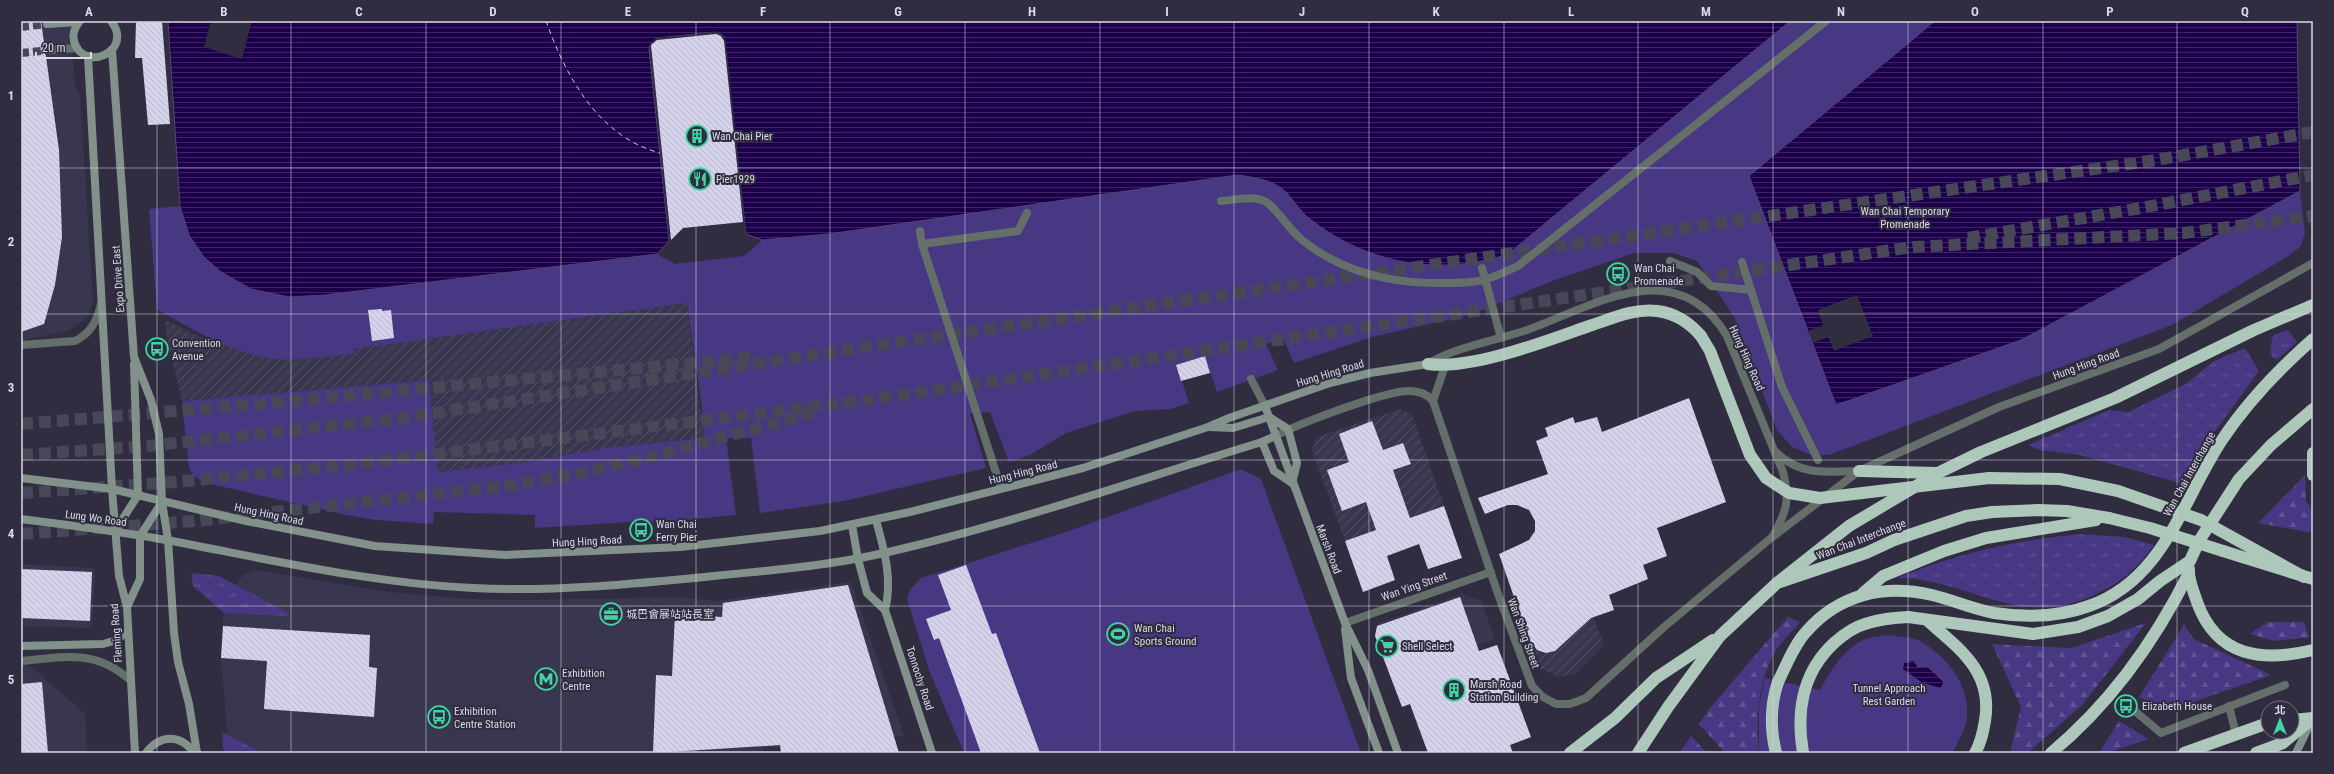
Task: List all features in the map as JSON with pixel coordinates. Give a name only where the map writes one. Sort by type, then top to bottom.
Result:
[{"type":"highway","points":[[1777,583],[1849,526],[1938,473],[1981,452],[2115,398],[2254,330],[2313,305]]},
{"type":"highway","points":[[1428,364],[1445,366],[1505,354],[1637,312],[1656,310],[1671,314],[1686,321],[1701,336],[1710,351],[1750,455],[1766,478],[1790,493],[1820,498],[1989,478],[2060,479],[2118,492],[2201,520],[2308,578]]},
{"type":"highway","name":"Wan Chai Interchange","points":[[1862,594],[1887,591],[1932,595],[1993,613],[2036,616],[2078,610],[2092,605],[2121,589],[2142,573],[2162,549],[2208,462],[2247,405],[2270,378],[2313,339]]},
{"type":"highway","points":[[2051,753],[2089,718],[2133,666],[2159,628],[2190,567],[2199,541],[2238,479],[2254,461],[2313,409]]},
{"type":"highway","points":[[2313,453],[2313,475]]},
{"type":"highway","points":[[1859,470],[1938,473]]},
{"type":"highway","name":"Wan Chai Interchange","points":[[1638,753],[1668,707],[1720,636],[1777,583],[1866,553],[1894,540],[1941,523],[1992,512],[2067,511],[2109,518],[2150,528],[2308,578]]},
{"type":"highway","points":[[1776,753],[1770,731],[1775,691],[1789,659],[1805,633],[1828,611],[1862,594],[1883,576],[1965,544],[2032,529],[2109,518]]},
{"type":"highway","points":[[1803,753],[1800,727],[1804,689],[1812,670],[1828,649],[1841,637],[1864,624],[1886,619],[1908,617],[1929,622],[2033,634],[2071,629],[2093,622],[2120,610],[2190,567]]},
{"type":"highway","points":[[2190,567],[2201,613],[2226,643],[2238,650],[2254,655],[2270,657],[2313,650]]},
{"type":"highway","points":[[1929,622],[1971,661],[1982,681],[1986,696],[1986,717],[1982,737],[1975,753]]},
{"type":"highway","points":[[1570,753],[1615,718],[1656,678],[1720,636]]},
{"type":"highway","points":[[2300,719],[2313,718]]},
{"type":"highway","points":[[2256,753],[2283,743],[2313,718]]},
{"type":"highway","points":[[2184,753],[2260,726]]},
{"type":"main road","name":"Expo Drive East","points":[[111,21],[117,34],[112,50],[134,357],[157,418],[161,448],[162,502]]},
{"type":"main road","points":[[79,22],[74,32],[77,48],[88,56],[100,57],[112,50]]},
{"type":"main road","points":[[47,24],[79,22]]},
{"type":"main road","name":"Expo Drive East","points":[[88,56],[112,489]]},
{"type":"main road","points":[[115,531],[138,495],[134,357]]},
{"type":"main road","name":"Hung Hing Road","points":[[162,502],[330,539],[376,546],[467,554],[522,555],[654,549],[747,540],[852,525],[876,520],[1083,468],[1208,427],[1264,406],[1350,377],[1428,364]]},
{"type":"main road","name":"Marsh Road","points":[[1264,406],[1345,623],[1368,670],[1398,753]]},
{"type":"main road","points":[[1208,427],[1233,428],[1269,417],[1288,429],[1297,463],[1292,483],[1274,471],[1262,442]]},
{"type":"main road","points":[[168,540],[347,575],[474,588],[536,589],[626,585],[798,567],[858,559],[885,553],[1012,518],[1262,442],[1275,436]]},
{"type":"main road","points":[[21,478],[112,489],[162,502]]},
{"type":"main road","name":"Fleming Road","points":[[112,489],[119,576],[127,607],[135,753]]},
{"type":"main road","points":[[127,607],[140,578],[140,536],[162,502]]},
{"type":"main road","points":[[162,502],[168,540],[175,646],[190,704],[196,753]]},
{"type":"main road","name":"Lung Wo Road","points":[[21,519],[115,531],[168,540]]},
{"type":"main road","name":"Tonnochy Road","points":[[876,520],[885,553],[889,592],[885,610]]},
{"type":"main road","name":"Tonnochy Road","points":[[852,525],[858,559],[867,593],[885,610],[932,753]]},
{"type":"main road","name":"Marsh Road","points":[[1345,623],[1351,678],[1379,753]]},
{"type":"main road","points":[[21,646],[103,644],[117,640],[128,631]]},
{"type":"main road","points":[[2296,753],[2313,718]]},
{"type":"main road","points":[[146,753],[156,744],[171,738],[184,741],[196,753]]},
{"type":"street","points":[[1221,201],[1247,198],[1268,203],[1284,224],[1302,240],[1341,264],[1358,272],[1400,282],[1466,283],[1484,280],[1518,266],[1826,21]]},
{"type":"street","points":[[50,50],[77,48]]},
{"type":"street","points":[[922,244],[1018,231],[1027,213]]},
{"type":"street","points":[[920,231],[922,244],[1001,488]]},
{"type":"street","points":[[1670,261],[1697,272],[1711,286],[1751,290]]},
{"type":"street","points":[[1742,262],[1782,387],[1818,460]]},
{"type":"street","name":"Hung Hing Road","points":[[1771,538],[1859,470],[1999,407],[2159,349],[2313,263]]},
{"type":"street","points":[[1482,268],[1484,280],[1501,338]]},
{"type":"street","name":"Hung Hing Road","points":[[1428,364],[1445,354],[1501,338],[1619,295],[1644,290],[1674,291],[1697,301],[1708,310],[1722,326],[1733,347],[1783,472],[1788,496],[1784,516],[1771,538]]},
{"type":"street","points":[[21,344],[75,341],[82,337],[93,326],[101,301]]},
{"type":"street","points":[[1275,436],[1288,429],[1392,392],[1419,392],[1427,394],[1433,400],[1445,366]]},
{"type":"street","points":[[1251,379],[1264,406]]},
{"type":"street","name":"Wan Shing Street","points":[[1433,400],[1491,572],[1532,686],[1548,701],[1570,704],[1586,698],[1664,627],[1771,538]]},
{"type":"street","name":"Hung Hing Road","points":[[1774,450],[1791,464],[1809,471],[1859,470]]},
{"type":"street","name":"Wan Ying Street","points":[[1345,623],[1394,604],[1491,572]]},
{"type":"street","points":[[21,661],[73,657],[90,658],[113,667],[130,680]]},
{"type":"street","points":[[2130,707],[2161,733],[2285,685]]},
{"type":"street","points":[[2230,706],[2236,734]]},
{"type":"shaded area","points":[[21,21],[72,21],[74,84],[80,96],[93,300],[88,317],[68,331],[27,339],[21,358]]},
{"type":"shaded area","points":[[168,21],[1790,21],[1508,254],[1482,261],[1456,265],[1430,265],[1405,262],[1380,256],[1355,247],[1310,219],[1281,188],[1263,180],[1237,175],[829,234],[762,240],[746,234],[724,36],[716,32],[657,38],[650,45],[649,49],[669,241],[657,254],[325,295],[289,297],[251,289],[221,272],[204,257],[189,235],[180,206]]},
{"type":"shaded area","points":[[1935,21],[2297,21],[2300,191],[2021,340],[1836,405],[1749,176]]},
{"type":"shaded area","points":[[687,303],[704,438],[612,447],[533,461],[438,472],[429,380],[182,401],[167,339],[165,320],[208,341],[207,338],[243,351],[278,359],[355,354],[353,349]]},
{"type":"shaded area","points":[[1400,409],[1412,415],[1444,506],[1345,541],[1312,451],[1316,437]]},
{"type":"shaded area","points":[[1569,548],[1604,645],[1575,674],[1558,677],[1540,668],[1505,572]]},
{"type":"shaded area","points":[[21,564],[95,568],[92,628],[21,626]]},
{"type":"shaded area","name":"Exhibition Centre Station","points":[[254,570],[390,592],[471,599],[526,600],[680,597],[716,601],[851,582],[904,736],[763,748],[763,753],[229,753],[221,659],[224,601],[243,575]]},
{"type":"shaded area","points":[[1462,594],[1481,600],[1495,639],[1411,668],[1387,665],[1375,636],[1378,623]]},
{"type":"shaded area","points":[[21,660],[34,669],[85,714],[87,753],[21,753]]},
{"type":"shaded area","points":[[1914,660],[1918,667],[1927,666],[1944,682],[1941,689],[1922,683],[1902,669],[1904,662]]},
{"type":"green space","name":"Wan Chai Temporary Promenade","points":[[1790,21],[2297,21],[2300,191],[2305,233],[2301,246],[2290,255],[2172,325],[1829,455],[1811,455],[1792,447],[1777,430],[1734,317],[1697,261],[1673,253],[1634,253],[1555,280],[1473,314],[1372,337],[1294,363],[1283,338],[1266,344],[1278,370],[1217,392],[1205,357],[1177,365],[1189,403],[1171,409],[1135,411],[1066,433],[1030,455],[1009,462],[990,412],[970,414],[986,468],[844,501],[760,513],[751,438],[726,438],[736,515],[664,522],[645,521],[535,528],[535,515],[434,512],[433,524],[376,520],[347,515],[206,483],[195,477],[189,468],[182,401],[429,380],[438,472],[533,461],[612,447],[704,438],[701,399],[687,303],[354,349],[355,354],[297,359],[261,357],[245,353],[215,341],[157,309],[149,209],[180,206],[189,235],[204,257],[221,272],[251,289],[325,295],[657,254],[675,264],[744,256],[762,240],[829,234],[1239,175],[1252,177],[1278,186],[1288,193],[1307,216],[1333,234],[1357,247],[1381,256],[1405,262],[1430,265],[1456,265],[1482,261],[1508,254]]},
{"type":"green space","points":[[2288,330],[2297,342],[2278,359],[2274,359],[2270,354],[2272,338],[2276,334]]},
{"type":"green space","points":[[2245,348],[2259,371],[2214,433],[2187,485],[2080,455],[2039,450],[2028,445],[2109,410],[2129,412],[2187,383],[2214,361]]},
{"type":"green space","name":"Wan Chai Sports Ground","points":[[1241,469],[1261,479],[1361,753],[964,753],[929,670],[907,599],[910,590],[921,578],[1066,532]]},
{"type":"green space","points":[[2305,475],[2306,501],[2313,511],[2313,533],[2258,523]]},
{"type":"green space","points":[[2080,534],[2125,537],[2154,545],[2134,569],[2119,581],[2092,596],[2065,605],[2040,608],[2016,605],[1923,580],[1897,578],[1919,569],[1987,549],[2033,540]]},
{"type":"green space","points":[[194,573],[219,576],[289,613],[289,616],[224,613],[193,586],[191,575]]},
{"type":"green space","points":[[1788,617],[1800,622],[1776,650],[1770,661],[1762,687],[1758,713],[1759,752],[1725,753],[1699,724],[1710,708]]},
{"type":"green space","points":[[2267,622],[2304,622],[2309,637],[2274,641],[2250,634]]},
{"type":"green space","points":[[2146,623],[2083,704],[2028,753],[2010,753],[2021,707],[1992,644],[2071,648]]},
{"type":"green space","points":[[2184,625],[2194,639],[2271,675],[2170,710],[2139,697]]},
{"type":"green space","name":"Tunnel Approach Rest Garden","points":[[1890,635],[1920,641],[1941,657],[1958,677],[1966,701],[1967,714],[1965,727],[1953,752],[1757,753],[1759,752],[1759,706],[1765,678],[1820,690],[1834,667],[1852,647],[1868,638]]},
{"type":"green space","points":[[2119,721],[2149,739],[2107,753],[2099,753]]},
{"type":"green space","points":[[222,732],[263,753],[224,753]]},
{"type":"green space","points":[[1691,736],[1707,753],[1679,753]]},
{"type":"pier","points":[[211,21],[252,21],[242,59],[204,47]]},
{"type":"pier","points":[[716,32],[724,36],[726,42],[746,234],[744,232],[724,42],[722,37],[716,34],[658,40],[651,46],[671,240],[669,241],[650,45],[657,38]]},
{"type":"pier","points":[[1857,295],[1873,336],[1834,351],[1828,337],[1813,343],[1808,331],[1823,325],[1818,310]]},
{"type":"building","points":[[21,21],[41,21],[59,150],[62,237],[55,285],[44,324],[21,332]]},
{"type":"building","points":[[136,21],[162,21],[170,124],[148,125],[142,58],[135,58]]},
{"type":"building","name":"Wan Chai Pier","points":[[716,34],[721,36],[724,41],[743,222],[683,228],[671,240],[651,45],[657,40]]},
{"type":"building","points":[[382,309],[382,311],[391,310],[394,338],[372,341],[368,310]]},
{"type":"building","points":[[1205,356],[1210,373],[1181,381],[1176,365]]},
{"type":"building","points":[[1689,398],[1726,502],[1657,528],[1667,556],[1643,565],[1648,579],[1609,595],[1614,610],[1591,618],[1555,651],[1546,653],[1537,650],[1529,640],[1499,554],[1529,540],[1535,531],[1535,521],[1529,510],[1517,505],[1508,505],[1485,514],[1478,498],[1548,474],[1536,441],[1548,436],[1545,428],[1573,417],[1575,423],[1597,417],[1602,432]]},
{"type":"building","points":[[1372,421],[1383,450],[1403,443],[1411,464],[1393,470],[1410,518],[1444,506],[1462,558],[1428,569],[1419,544],[1387,556],[1395,580],[1363,592],[1345,541],[1376,530],[1366,502],[1342,511],[1327,470],[1349,462],[1339,434]]},
{"type":"building","points":[[966,565],[992,634],[996,633],[1040,753],[981,753],[939,638],[934,640],[926,619],[951,610],[938,575]]},
{"type":"building","points":[[21,569],[92,572],[90,621],[21,618]]},
{"type":"building","points":[[848,585],[899,753],[781,753],[780,745],[653,753],[656,675],[672,676],[675,614],[722,617],[723,603]]},
{"type":"building","name":"Marsh Road Station Building","points":[[1460,597],[1479,651],[1497,645],[1531,737],[1510,745],[1513,753],[1428,753],[1410,704],[1402,707],[1375,636],[1377,626]]},
{"type":"building","points":[[223,626],[370,635],[369,667],[377,668],[374,717],[264,709],[267,661],[221,658]]},
{"type":"building","points":[[42,682],[48,753],[21,753],[21,684]]},
{"type":"ferry route","points":[[546,21],[554,42],[575,83],[602,119],[619,134],[638,145],[660,153]]},
{"type":"tunnel","points":[[21,27],[47,24]]},
{"type":"tunnel","points":[[21,53],[50,50]]},
{"type":"tunnel","points":[[21,455],[148,446],[402,418],[878,345],[2156,160],[2313,132]]},
{"type":"tunnel","points":[[1968,238],[2141,208],[2313,175]]},
{"type":"tunnel","points":[[21,493],[175,482],[349,465],[873,399],[1913,247],[2184,233],[2313,216]]},
{"type":"tunnel","points":[[21,424],[283,402],[755,357]]},
{"type":"tunnel","points":[[21,534],[194,521],[514,485],[585,472],[650,457],[812,413]]},
{"type":"place","name":"Wan Chai Pier","points":[[697,136]]},
{"type":"place","name":"Pier1929","points":[[700,179]]},
{"type":"place","name":"Wan Chai Promenade","points":[[1618,274]]},
{"type":"place","name":"Convention Avenue","points":[[157,349]]},
{"type":"place","name":"Wan Chai Ferry Pier","points":[[641,530]]},
{"type":"place","name":"城巴會展站站長室","points":[[611,614]]},
{"type":"place","name":"Wan Chai Sports Ground","points":[[1118,634]]},
{"type":"place","name":"Shell Select","points":[[1387,646]]},
{"type":"place","name":"Exhibition Centre","points":[[546,679]]},
{"type":"place","name":"Marsh Road Station Building","points":[[1454,690]]},
{"type":"place","name":"Elizabeth House","points":[[2126,706]]},
{"type":"place","name":"Exhibition Centre Station","points":[[439,717]]}]
